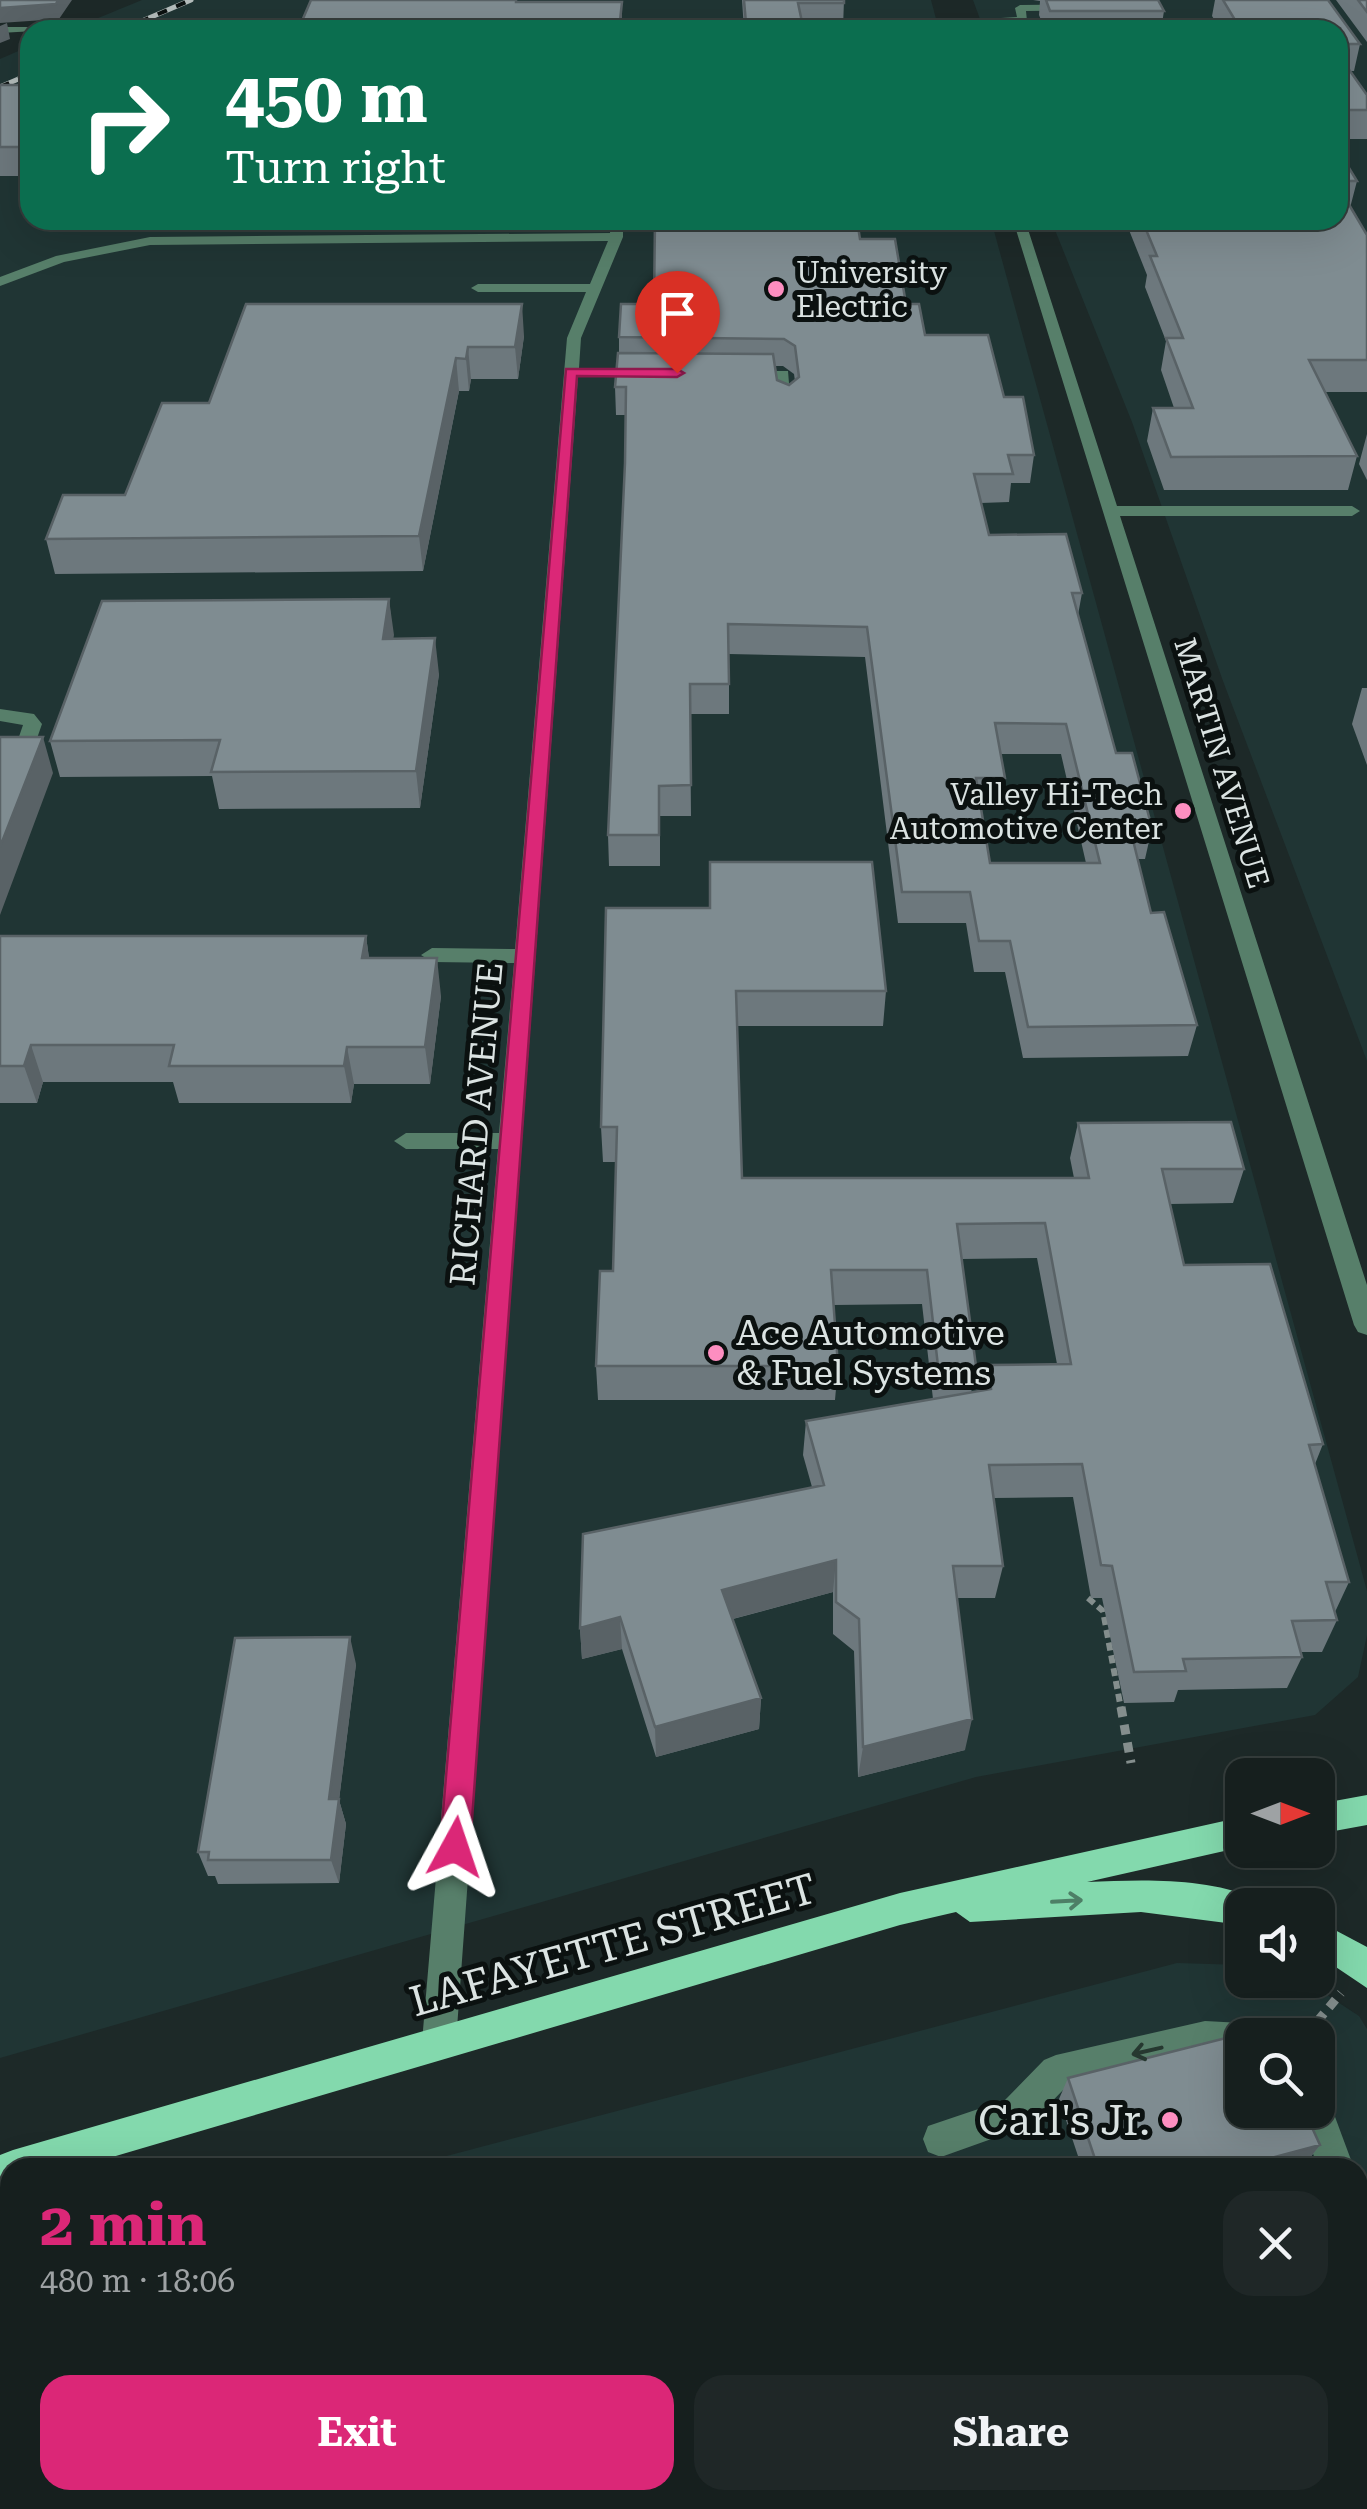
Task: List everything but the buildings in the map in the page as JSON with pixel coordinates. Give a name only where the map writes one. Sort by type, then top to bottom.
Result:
[{"type":"main road","points":[[1335,1815],[1367,1810]]},
{"type":"main road","name":"LAFAYETTE STREET","points":[[46,2158],[900,1909],[1225,1836]]},
{"type":"main road","points":[[900,1909],[1109,1899],[1178,1900],[1225,1907]]},
{"type":"main road","points":[[1335,1948],[1359,1962],[1358,1978]]},
{"type":"street","points":[[1016,20],[1023,19],[1020,8],[1115,7],[1120,6],[1117,0]]},
{"type":"street","points":[[0,282],[61,259],[150,241],[577,230]]},
{"type":"street","name":"RICHARD AVENUE","points":[[440,2042],[574,338],[616,230]]},
{"type":"street","name":"MARTIN AVENUE","points":[[1022,230],[1367,1325]]},
{"type":"street","points":[[478,288],[594,288]]},
{"type":"street","points":[[571,372],[667,373]]},
{"type":"street","points":[[725,374],[783,374],[786,405]]},
{"type":"street","points":[[1111,511],[1352,511]]},
{"type":"street","points":[[0,715],[27,718],[33,724],[20,763]]},
{"type":"street","points":[[432,955],[525,956]]},
{"type":"street","points":[[406,1140],[510,1141]]},
{"type":"street","points":[[940,2139],[1016,2114],[1056,2072],[1204,2038],[1225,2039]]},
{"type":"street","points":[[1322,2128],[1333,2158]]},
{"type":"path","points":[[1088,1598],[1103,1611],[1130,1763]]},
{"type":"path","points":[[1322,2018],[1358,1978]]},
{"type":"shaded area","points":[[142,0],[931,0],[936,20],[93,20]]},
{"type":"shaded area","points":[[973,0],[1367,0],[1367,1061],[1223,681],[1132,422],[1055,230],[1348,230],[1348,20],[980,20]]},
{"type":"shaded area","points":[[20,50],[20,230],[994,230],[1367,1591],[1367,1635],[1358,1677],[1315,1715],[976,1777],[0,2058],[0,59]]},
{"type":"shaded area","points":[[1177,1963],[1225,1964],[1225,1998],[1332,1998],[1359,2016],[1367,2029],[1367,2158],[439,2158]]},
{"type":"railway","points":[[144,20],[191,0]]},
{"type":"railway","points":[[0,87],[20,78]]},
{"type":"place","name":"University Electric","points":[[776,289]]},
{"type":"place","name":"Valley Hi-Tech Automotive Center","points":[[1183,811]]},
{"type":"place","name":"Ace Automotive & Fuel Systems","points":[[716,1353]]},
{"type":"place","name":"Carl's Jr.","points":[[1170,2120]]},
{"type":"route","points":[[455,1847],[571,372],[677,373]]}]
